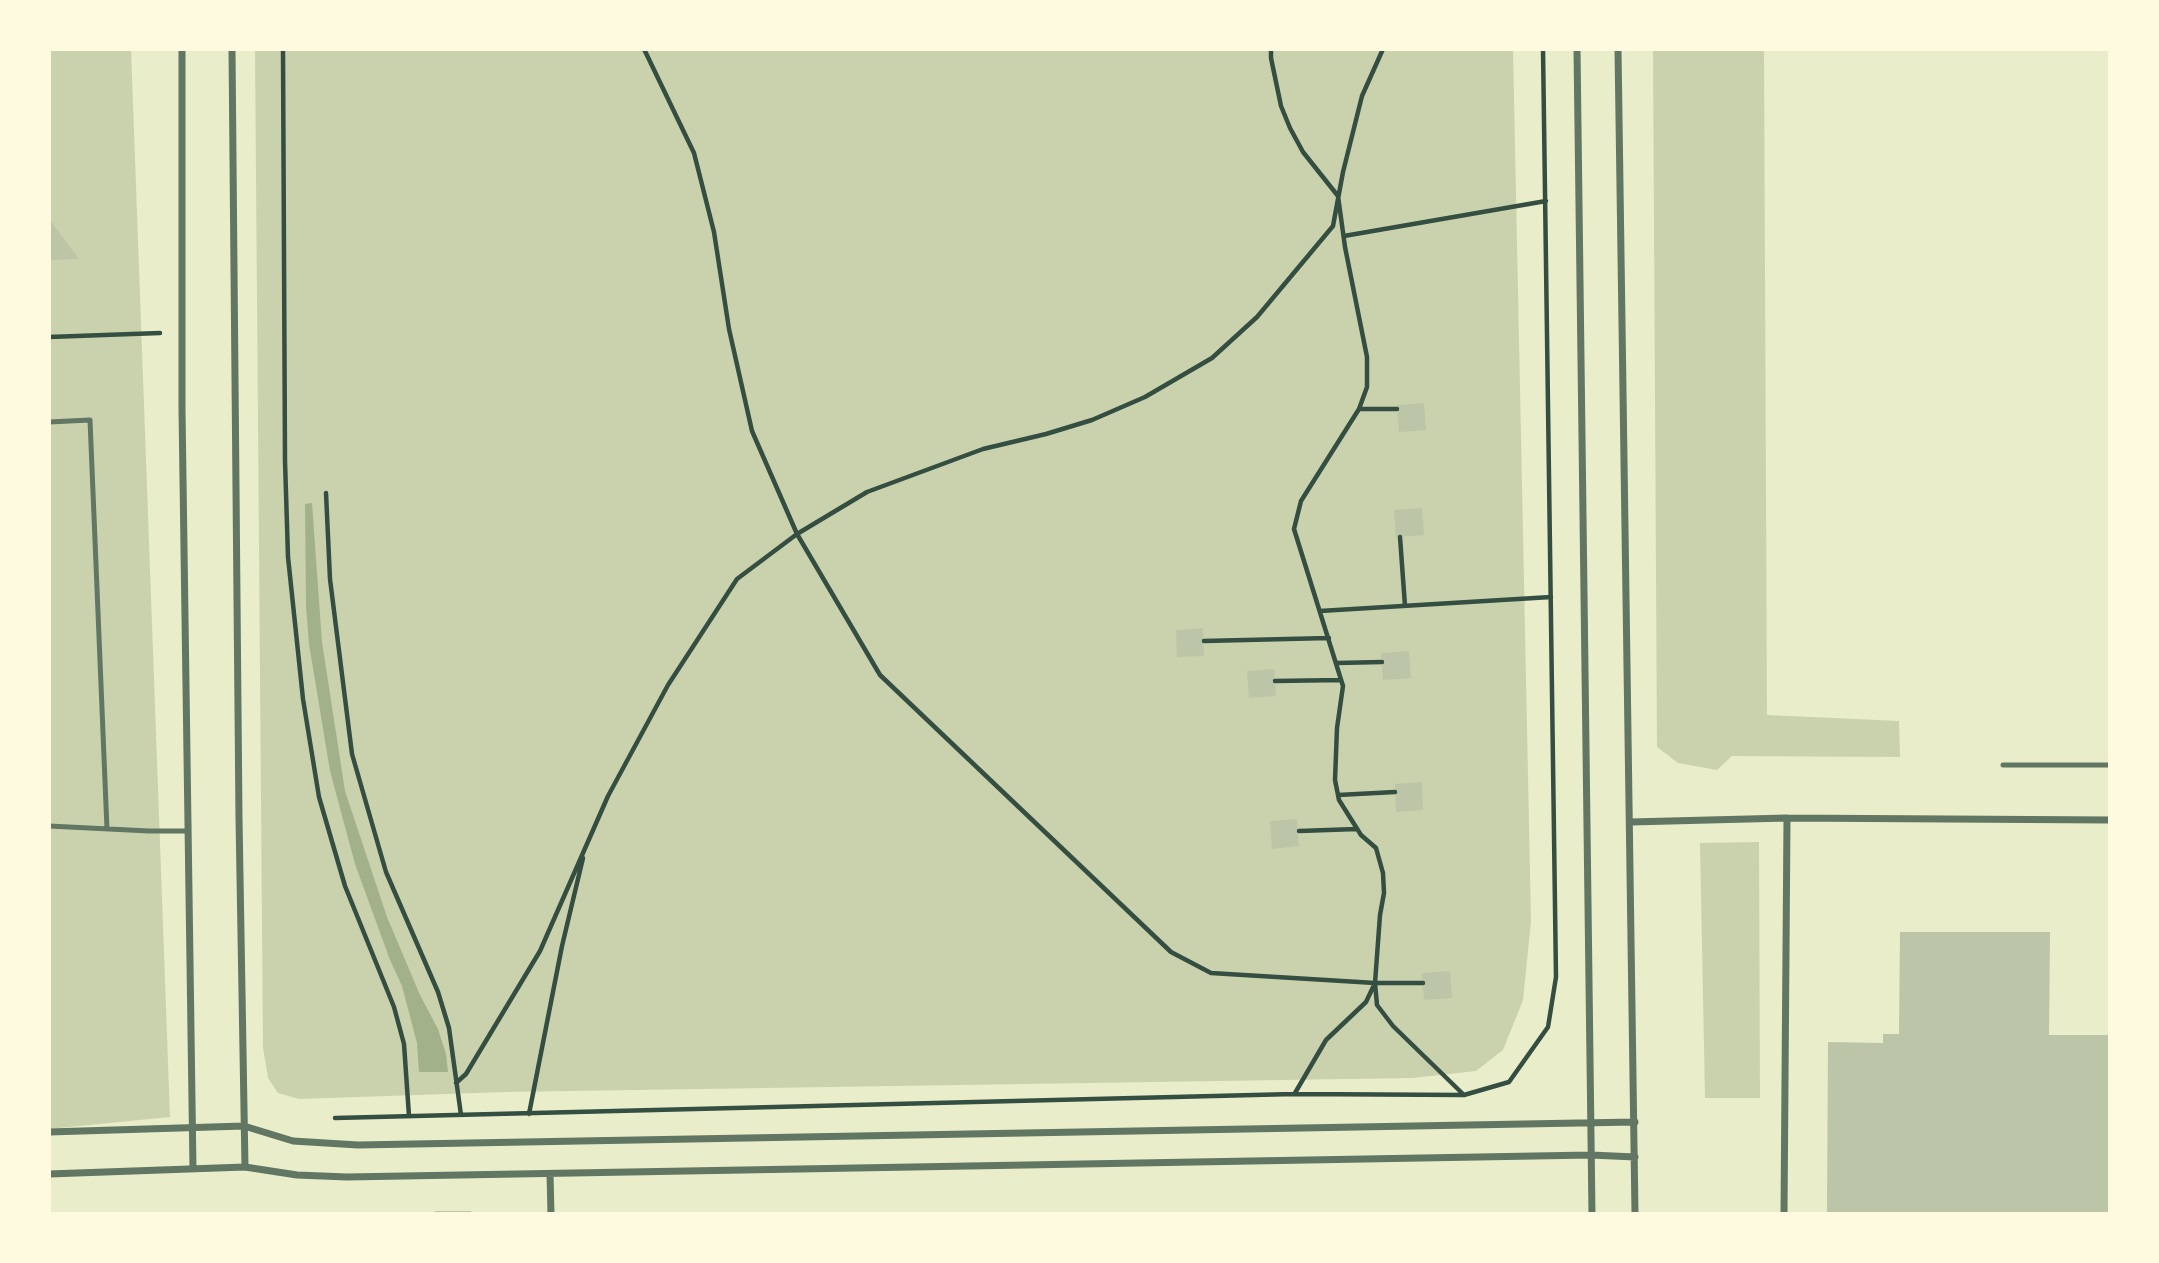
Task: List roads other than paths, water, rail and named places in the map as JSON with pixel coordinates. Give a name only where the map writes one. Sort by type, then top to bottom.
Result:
[{"type":"street","points":[[181,49],[181,332],[193,1169]]},
{"type":"street","points":[[232,49],[245,1167]]},
{"type":"street","points":[[1577,49],[1592,1214]]},
{"type":"street","points":[[1618,49],[1635,1214]]},
{"type":"street","points":[[1631,822],[1787,818],[2110,820]]},
{"type":"street","points":[[1784,1214],[1787,818]]},
{"type":"street","points":[[49,1132],[244,1126],[293,1140],[358,1145],[1635,1122]]},
{"type":"street","points":[[49,1174],[245,1167],[297,1175],[347,1177],[1591,1155],[1635,1157]]},
{"type":"street","points":[[550,1174],[551,1214]]},
{"type":"lane","points":[[49,422],[90,421],[107,829]]},
{"type":"lane","points":[[2003,765],[2110,765]]},
{"type":"lane","points":[[49,826],[187,831]]}]
